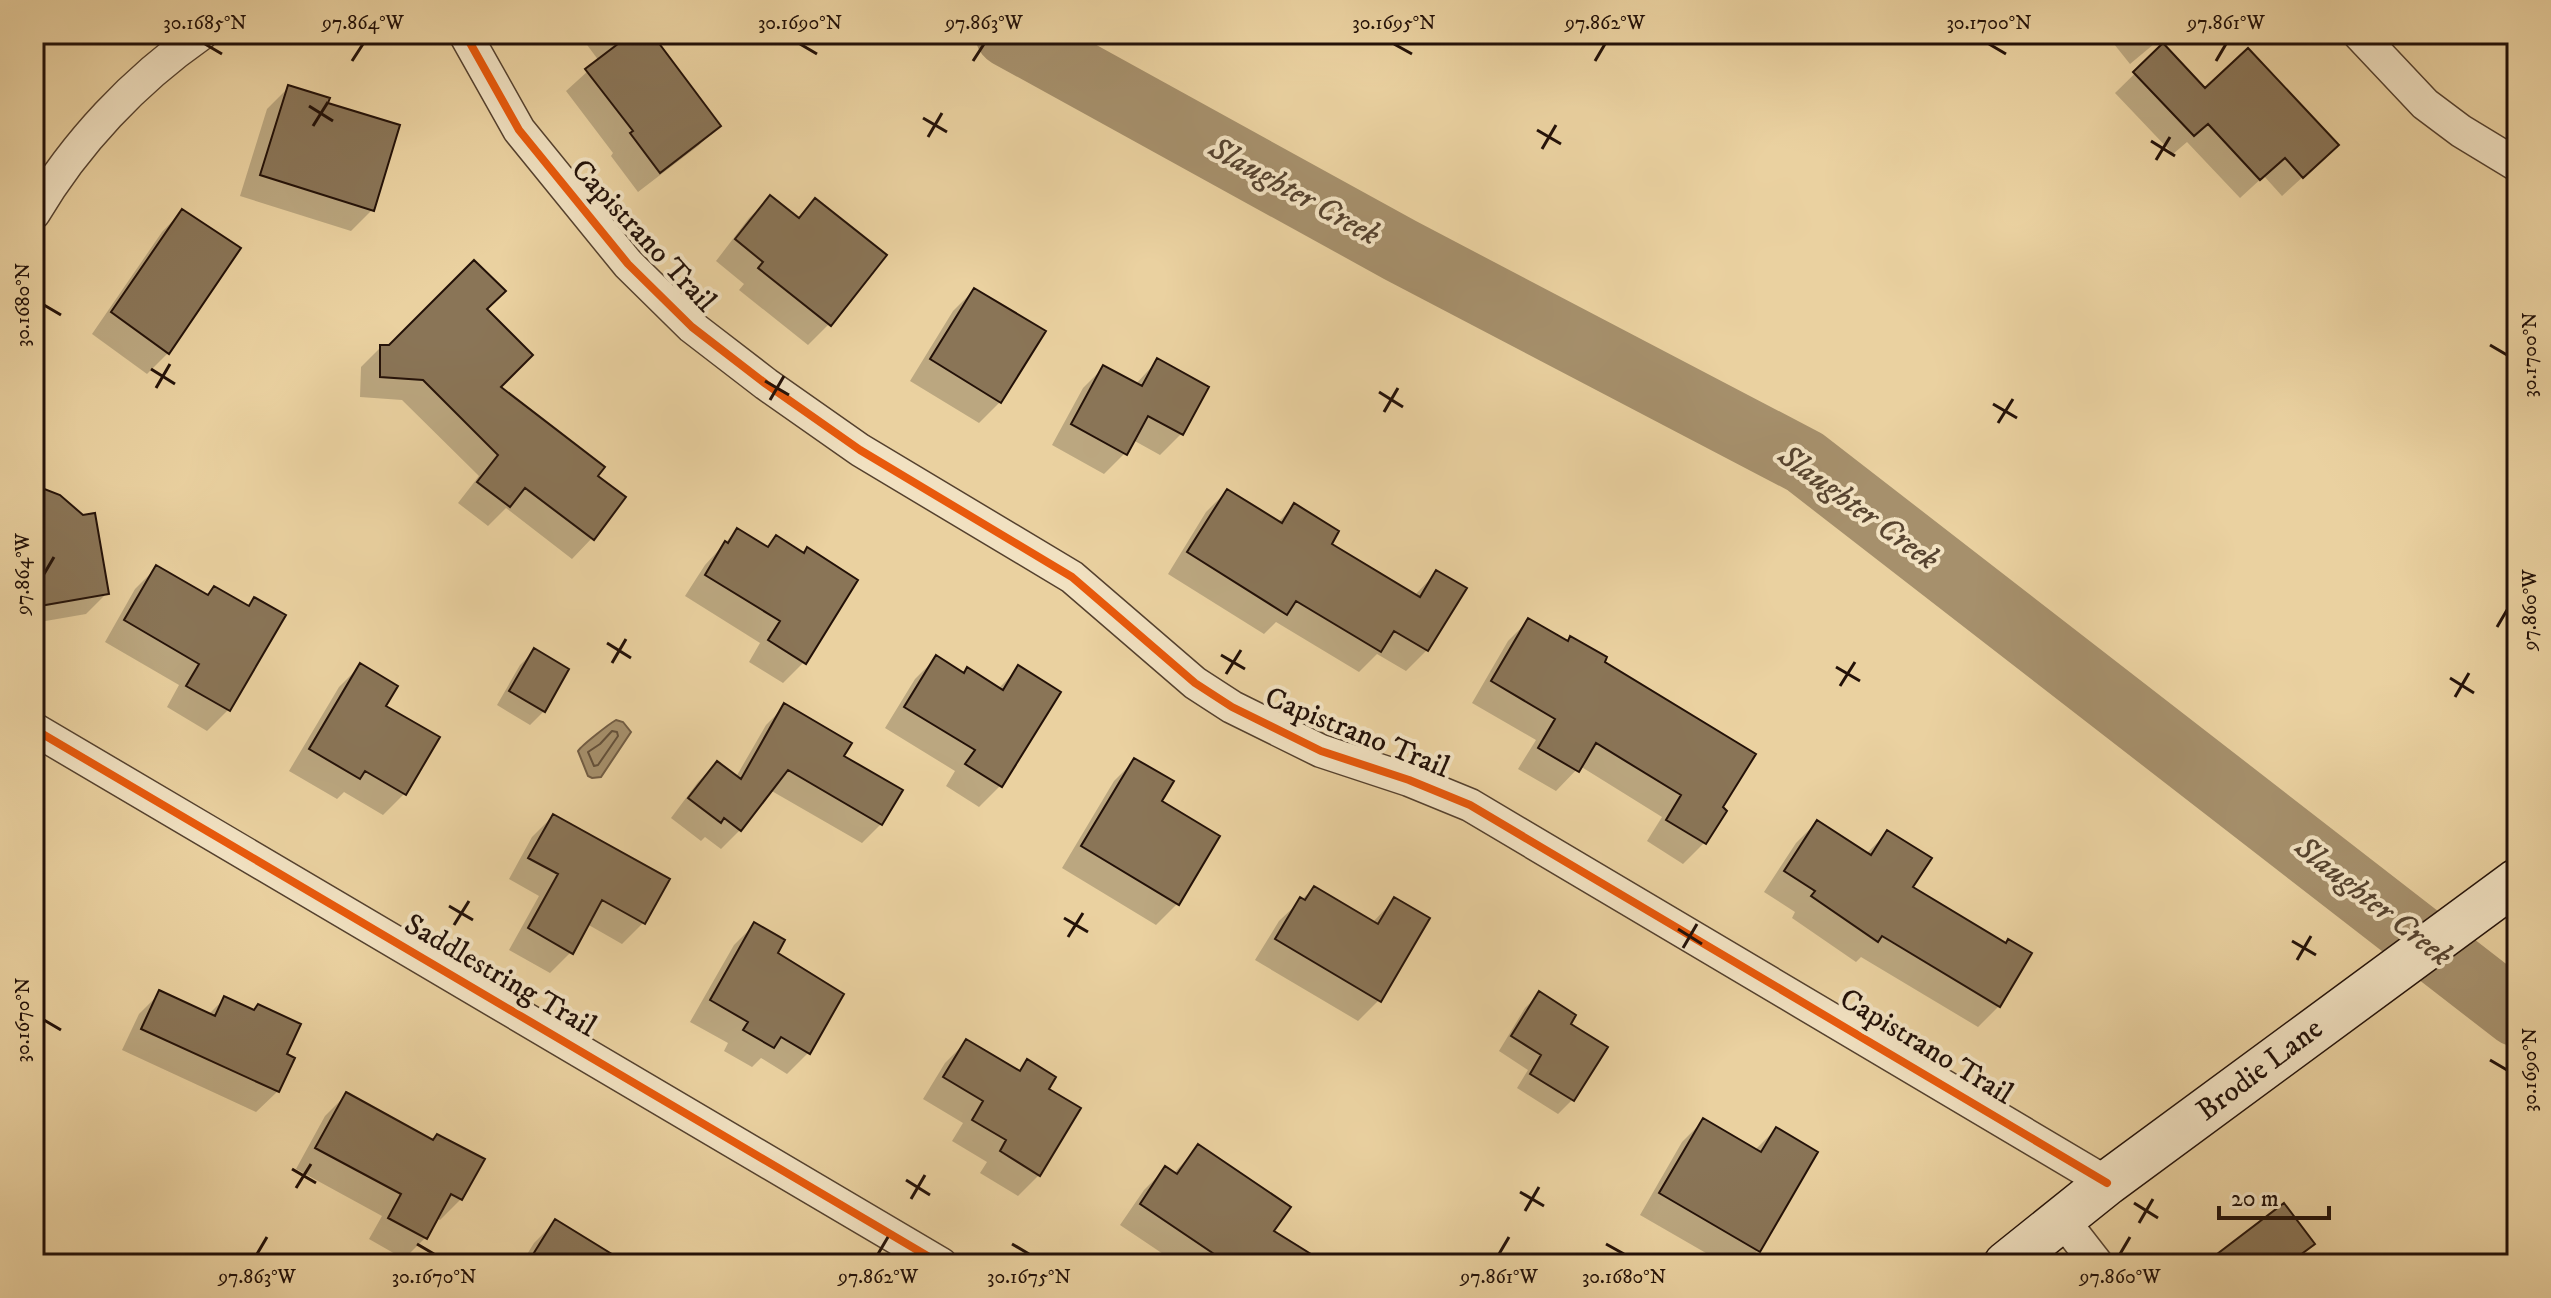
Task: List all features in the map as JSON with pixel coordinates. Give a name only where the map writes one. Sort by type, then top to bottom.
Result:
[{"type":"main road","name":"Brodie Lane","points":[[2006,1264],[2107,1183],[2506,889]]},
{"type":"street","points":[[34,213],[49,187],[101,124],[171,55],[201,34]]},
{"type":"street","name":"Capistrano Trail","points":[[465,34],[519,130],[628,264],[692,327],[836,433],[1072,577],[1195,683],[1232,707],[1321,751],[1409,780],[1470,805],[2107,1183]]},
{"type":"street","points":[[2359,34],[2425,104],[2461,131],[2517,165]]},
{"type":"street","name":"Saddlestring Trail","points":[[34,729],[941,1264]]},
{"type":"street","points":[[2062,1219],[2097,1264]]},
{"type":"water","points":[[616,720],[623,722],[631,732],[601,777],[592,778],[588,776],[578,751]]},
{"type":"building","points":[[631,34],[652,34],[721,126],[660,173],[630,133],[633,131],[585,69]]},
{"type":"building","points":[[2163,43],[2205,88],[2248,48],[2339,145],[2303,178],[2285,158],[2260,180],[2208,124],[2194,136],[2133,72]]},
{"type":"building","points":[[288,85],[330,98],[328,103],[400,125],[374,211],[260,175]]},
{"type":"building","points":[[770,195],[799,218],[815,198],[887,255],[831,326],[758,268],[763,262],[735,239]]},
{"type":"building","points":[[182,209],[241,248],[169,354],[111,312]]},
{"type":"building","points":[[474,260],[506,291],[487,309],[533,355],[501,387],[605,467],[598,476],[626,497],[594,540],[525,488],[510,507],[477,482],[498,455],[423,380],[380,377],[380,345],[389,345]]},
{"type":"building","points":[[974,288],[1046,331],[1001,403],[930,359]]},
{"type":"building","points":[[1157,358],[1209,387],[1183,435],[1148,416],[1127,455],[1071,424],[1103,365],[1142,386]]},
{"type":"building","points":[[34,485],[60,495],[83,515],[95,513],[109,594],[34,607]]},
{"type":"building","points":[[1227,489],[1282,523],[1294,503],[1339,531],[1332,544],[1420,597],[1436,570],[1467,588],[1428,651],[1394,631],[1381,652],[1296,601],[1287,615],[1187,552]]},
{"type":"building","points":[[737,528],[768,547],[776,535],[804,553],[807,547],[858,580],[806,664],[768,640],[780,621],[705,575],[725,541],[728,543]]},
{"type":"building","points":[[156,565],[208,595],[214,586],[249,606],[254,597],[286,615],[230,711],[186,686],[199,664],[124,620]]},
{"type":"building","points":[[1528,618],[1568,641],[1570,636],[1607,657],[1605,662],[1756,754],[1723,807],[1727,811],[1706,844],[1666,820],[1681,795],[1596,743],[1579,772],[1538,748],[1555,719],[1491,681]]},
{"type":"building","points":[[534,648],[569,669],[545,712],[509,691]]},
{"type":"building","points":[[936,655],[964,673],[967,667],[1003,690],[1018,665],[1061,692],[1002,787],[965,764],[975,750],[904,707]]},
{"type":"building","points":[[360,663],[398,686],[386,706],[440,737],[406,795],[365,771],[360,779],[309,749]]},
{"type":"building","points":[[784,703],[852,743],[844,756],[903,790],[882,825],[788,770],[741,831],[724,818],[721,823],[688,798],[717,761],[741,779]]},
{"type":"building","points":[[1134,758],[1174,781],[1162,801],[1220,836],[1179,905],[1081,846]]},
{"type":"building","points":[[553,814],[670,879],[645,924],[602,900],[573,954],[528,928],[558,874],[528,858]]},
{"type":"building","points":[[1817,820],[1871,855],[1887,830],[1932,858],[1913,887],[2006,943],[2008,939],[2032,953],[2000,1007],[1882,936],[1878,942],[1811,896],[1815,891],[1784,871]]},
{"type":"building","points":[[1314,886],[1378,924],[1394,897],[1430,918],[1381,1002],[1275,939],[1300,897],[1305,900]]},
{"type":"building","points":[[754,922],[785,940],[778,953],[844,994],[810,1054],[781,1037],[774,1048],[743,1030],[748,1022],[710,1000]]},
{"type":"building","points":[[159,990],[215,1016],[224,996],[254,1010],[258,1004],[301,1024],[287,1054],[295,1058],[279,1092],[141,1029]]},
{"type":"building","points":[[1539,991],[1576,1015],[1571,1024],[1608,1047],[1574,1101],[1530,1074],[1541,1055],[1511,1036]]},
{"type":"building","points":[[966,1039],[1020,1071],[1027,1059],[1056,1077],[1049,1089],[1081,1108],[1040,1176],[1000,1151],[1006,1140],[972,1120],[983,1101],[943,1077]]},
{"type":"building","points":[[346,1092],[433,1140],[437,1134],[485,1159],[462,1200],[451,1194],[427,1239],[388,1218],[401,1194],[315,1148]]},
{"type":"building","points":[[1703,1118],[1761,1152],[1776,1127],[1818,1152],[1760,1252],[1659,1193]]},
{"type":"building","points":[[1198,1144],[1291,1207],[1274,1231],[1327,1264],[1229,1264],[1140,1204],[1165,1166],[1177,1174]]},
{"type":"building","points":[[2284,1203],[2315,1244],[2288,1264],[2204,1264]]},
{"type":"building","points":[[555,1219],[628,1264],[527,1264]]},
{"type":"waterway","name":"Slaughter Creek","points":[[1008,34],[1400,250],[1805,462],[2517,1014]]},
{"type":"cycle path","points":[[465,34],[519,130],[628,264],[692,327],[860,450],[1072,577],[1195,683],[1232,707],[1321,751],[1409,780],[1470,805],[2107,1183]]},
{"type":"cycle path","points":[[34,729],[941,1264]]}]
